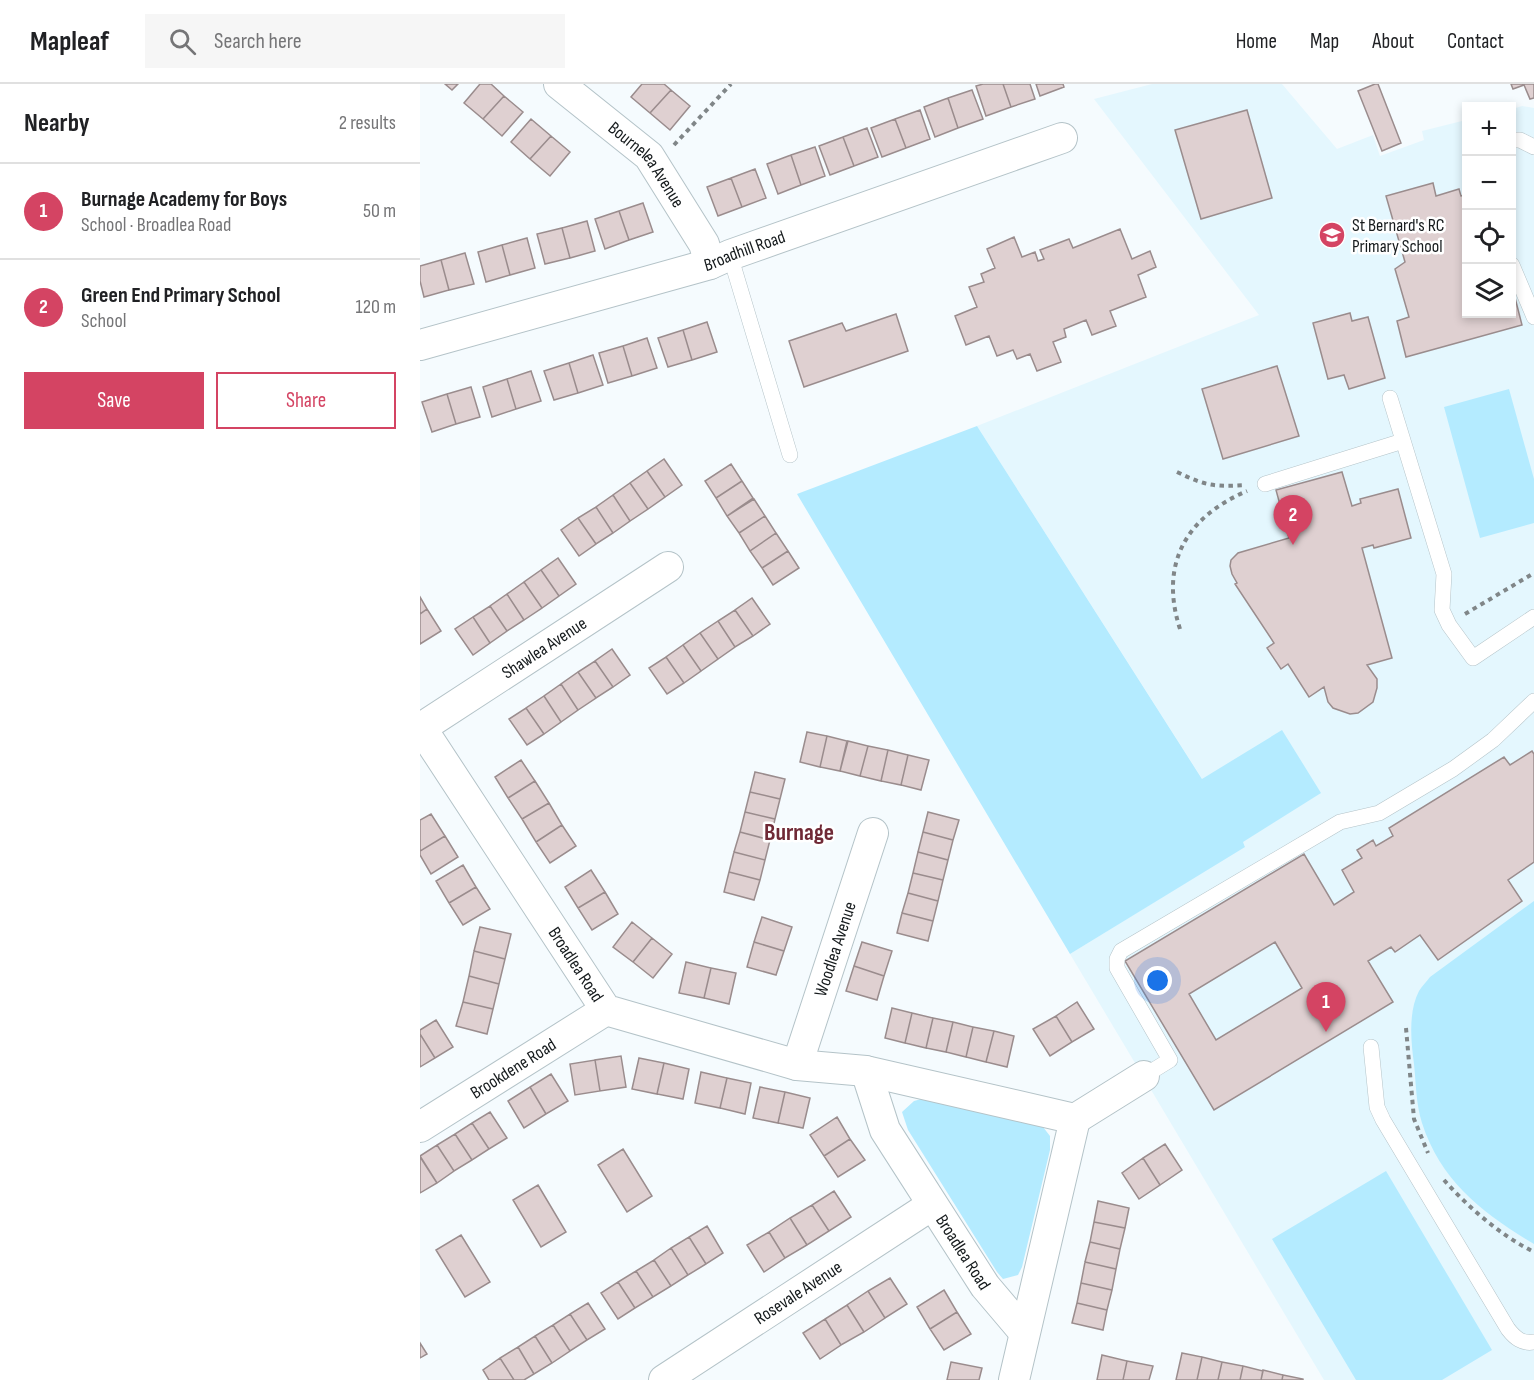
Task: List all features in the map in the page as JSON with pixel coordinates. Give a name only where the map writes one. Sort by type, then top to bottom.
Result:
[{"type":"street","name":"Bournelea Avenue","points":[[559,84],[649,156],[704,244],[720,260]]},
{"type":"street","name":"Broadhill Road","points":[[420,345],[720,260],[1062,138]]},
{"type":"street","name":"Shawlea Avenue","points":[[421,727],[668,567]]},
{"type":"street","name":"Broadlea Road","points":[[421,727],[606,1010],[797,1065],[866,1071],[1075,1119]]},
{"type":"street","name":"Woodlea Avenue","points":[[797,1065],[873,833]]},
{"type":"street","name":"Brookdene Road","points":[[420,1127],[606,1010]]},
{"type":"street","name":"Broadlea Road","points":[[866,1071],[885,1130],[985,1286],[1024,1332]]},
{"type":"street","points":[[1014,1380],[1075,1119],[1143,1076]]},
{"type":"street","name":"Rosevale Avenue","points":[[664,1380],[932,1205]]},
{"type":"lane","points":[[1516,140],[1534,147]]},
{"type":"lane","points":[[720,260],[790,455]]},
{"type":"lane","points":[[1516,274],[1534,317]]},
{"type":"lane","points":[[1390,398],[1444,574],[1442,610],[1449,625],[1473,658],[1534,617]]},
{"type":"lane","points":[[1264,484],[1403,441]]},
{"type":"lane","points":[[1143,1076],[1170,1060],[1121,978],[1117,968],[1117,959],[1121,951],[1340,822],[1379,813],[1453,769],[1532,708]]},
{"type":"lane","points":[[1371,1047],[1377,1107],[1383,1120],[1508,1329],[1520,1341],[1534,1342]]},
{"type":"path","points":[[655,165],[731,84]]},
{"type":"path","points":[[1177,472],[1197,482],[1215,487],[1264,484]]},
{"type":"path","points":[[1180,629],[1173,608],[1173,575],[1181,548],[1196,524],[1217,506],[1264,484]]},
{"type":"path","points":[[1449,625],[1534,573]]},
{"type":"path","points":[[1406,1028],[1414,1119],[1430,1158]]},
{"type":"path","points":[[1440,1173],[1444,1181],[1468,1205],[1494,1227],[1534,1252]]},
{"type":"shaded area","points":[[1152,84],[1282,84],[1337,149],[1373,135],[1380,156],[1424,140],[1422,131],[1462,121],[1462,318],[1516,318],[1516,108],[1522,106],[1534,108],[1534,1380],[1324,1380],[1070,954],[1245,846],[977,426],[1259,315],[1094,99]]},
{"type":"shaded area","points":[[1509,389],[1534,479],[1534,523],[1480,538],[1444,407]]},
{"type":"shaded area","points":[[977,426],[1202,779],[1282,730],[1321,793],[1243,842],[1245,847],[1070,954],[797,494]]},
{"type":"shaded area","points":[[1534,901],[1534,1244],[1482,1208],[1466,1194],[1440,1163],[1420,1116],[1411,1027],[1416,999],[1420,989],[1430,977]]},
{"type":"shaded area","points":[[925,1098],[1043,1127],[1050,1136],[1050,1150],[1022,1267],[1018,1275],[1003,1279],[997,1272],[908,1130],[902,1112],[914,1101]]},
{"type":"shaded area","points":[[1386,1171],[1492,1350],[1442,1380],[1356,1380],[1272,1239]]},
{"type":"building","points":[[445,84],[458,84],[452,90]]},
{"type":"building","points":[[480,84],[491,84],[504,96],[483,119],[464,103]]},
{"type":"building","points":[[642,84],[664,84],[671,90],[650,113],[631,97]]},
{"type":"building","points":[[1003,84],[1011,107],[986,116],[976,86]]},
{"type":"building","points":[[1003,84],[1030,84],[1035,99],[1011,107]]},
{"type":"building","points":[[1036,84],[1063,84],[1064,87],[1040,96]]},
{"type":"building","points":[[1378,84],[1401,143],[1382,151],[1358,91]]},
{"type":"building","points":[[1511,84],[1534,84],[1534,98],[1530,99],[1524,85],[1513,89]]},
{"type":"building","points":[[671,90],[690,106],[670,130],[650,113]]},
{"type":"building","points":[[972,90],[983,119],[958,128],[948,98]]},
{"type":"building","points":[[504,96],[523,112],[502,136],[483,119]]},
{"type":"building","points":[[948,98],[958,128],[935,137],[924,107]]},
{"type":"building","points":[[920,110],[930,139],[906,148],[895,119]]},
{"type":"building","points":[[1247,110],[1272,198],[1201,219],[1175,130]]},
{"type":"building","points":[[531,119],[551,136],[530,159],[511,142]]},
{"type":"building","points":[[895,119],[906,148],[882,157],[871,128]]},
{"type":"building","points":[[867,128],[878,157],[854,166],[843,137]]},
{"type":"building","points":[[551,136],[570,152],[550,176],[530,159]]},
{"type":"building","points":[[843,137],[854,166],[830,175],[819,146]]},
{"type":"building","points":[[815,147],[825,176],[801,185],[791,155]]},
{"type":"building","points":[[791,155],[801,185],[778,194],[767,164]]},
{"type":"building","points":[[755,169],[766,198],[742,207],[731,178]]},
{"type":"building","points":[[731,178],[742,207],[718,216],[707,187]]},
{"type":"building","points":[[1433,183],[1436,196],[1459,189],[1462,196],[1462,318],[1516,318],[1516,302],[1522,325],[1406,357],[1397,321],[1409,317],[1395,269],[1405,262],[1386,196]]},
{"type":"building","points":[[643,203],[653,232],[629,240],[619,211]]},
{"type":"building","points":[[619,211],[629,240],[605,249],[595,219]]},
{"type":"building","points":[[587,221],[595,251],[570,258],[562,228]]},
{"type":"building","points":[[562,228],[570,258],[545,264],[537,234]]},
{"type":"building","points":[[1120,229],[1132,259],[1150,251],[1156,267],[1138,275],[1146,297],[1110,311],[1116,326],[1092,335],[1086,320],[1064,329],[1066,337],[1053,342],[1061,362],[1037,371],[1030,354],[1017,359],[1013,350],[997,356],[989,336],[966,345],[955,316],[977,307],[969,287],[984,282],[981,274],[995,268],[987,249],[1014,237],[1022,257],[1035,252],[1038,261],[1044,259],[1040,250],[1069,239],[1073,248]]},
{"type":"building","points":[[527,238],[535,268],[510,275],[502,245]]},
{"type":"building","points":[[502,245],[510,275],[486,282],[478,252]]},
{"type":"building","points":[[465,253],[474,284],[449,290],[441,260]]},
{"type":"building","points":[[441,260],[449,290],[424,297],[420,281],[420,266]]},
{"type":"building","points":[[1350,313],[1352,321],[1368,317],[1385,378],[1349,389],[1344,375],[1328,379],[1313,323]]},
{"type":"building","points":[[896,314],[908,351],[804,387],[789,341],[842,323],[846,331]]},
{"type":"building","points":[[707,322],[717,352],[692,360],[683,330]]},
{"type":"building","points":[[683,330],[692,360],[668,367],[658,338]]},
{"type":"building","points":[[647,338],[657,368],[632,376],[623,346]]},
{"type":"building","points":[[623,346],[632,376],[608,383],[599,353]]},
{"type":"building","points":[[593,355],[603,385],[578,393],[569,363]]},
{"type":"building","points":[[569,363],[578,393],[554,400],[544,371]]},
{"type":"building","points":[[1277,366],[1299,436],[1223,459],[1202,389]]},
{"type":"building","points":[[531,371],[541,401],[516,409],[507,379]]},
{"type":"building","points":[[507,379],[516,409],[492,417],[483,387]]},
{"type":"building","points":[[471,387],[480,417],[456,424],[447,394]]},
{"type":"building","points":[[447,394],[456,424],[432,432],[422,402]]},
{"type":"building","points":[[664,459],[682,485],[665,497],[647,471]]},
{"type":"building","points":[[731,464],[742,481],[716,498],[705,481]]},
{"type":"building","points":[[647,471],[665,497],[648,509],[630,483]]},
{"type":"building","points":[[1342,472],[1352,506],[1361,503],[1360,499],[1398,489],[1411,538],[1374,548],[1373,545],[1362,548],[1392,658],[1367,665],[1377,679],[1373,702],[1358,713],[1350,714],[1333,708],[1328,702],[1324,687],[1309,697],[1288,664],[1281,669],[1267,648],[1274,643],[1235,584],[1237,583],[1230,566],[1231,560],[1238,553],[1289,538],[1276,490]]},
{"type":"building","points":[[742,481],[753,498],[727,516],[716,498]]},
{"type":"building","points":[[630,483],[648,509],[630,521],[613,495]]},
{"type":"building","points":[[613,495],[630,521],[613,533],[596,507]]},
{"type":"building","points":[[754,499],[765,516],[739,533],[727,516]]},
{"type":"building","points":[[596,507],[613,533],[596,544],[578,518]]},
{"type":"building","points":[[765,516],[776,533],[750,551],[739,533]]},
{"type":"building","points":[[578,518],[596,544],[579,556],[561,530]]},
{"type":"building","points":[[776,533],[788,551],[762,568],[750,551]]},
{"type":"building","points":[[788,551],[799,568],[773,585],[762,568]]},
{"type":"building","points":[[558,558],[576,584],[559,596],[541,570]]},
{"type":"building","points":[[541,570],[559,596],[542,608],[524,582]]},
{"type":"building","points":[[524,582],[542,608],[524,620],[507,594]]},
{"type":"building","points":[[507,594],[524,620],[507,631],[490,606]]},
{"type":"building","points":[[420,597],[427,609],[420,614]]},
{"type":"building","points":[[752,598],[770,624],[753,636],[735,610]]},
{"type":"building","points":[[490,606],[507,631],[490,643],[473,617]]},
{"type":"building","points":[[427,609],[441,631],[420,644],[420,614]]},
{"type":"building","points":[[735,610],[753,636],[735,647],[718,621]]},
{"type":"building","points":[[473,617],[490,643],[473,655],[455,629]]},
{"type":"building","points":[[718,621],[735,647],[718,659],[700,633]]},
{"type":"building","points":[[700,633],[718,659],[701,671],[683,645]]},
{"type":"building","points":[[683,645],[701,671],[684,683],[666,657]]},
{"type":"building","points":[[612,649],[630,675],[613,687],[595,661]]},
{"type":"building","points":[[666,657],[684,683],[667,694],[649,668]]},
{"type":"building","points":[[595,661],[613,687],[596,698],[578,672]]},
{"type":"building","points":[[578,672],[596,698],[578,710],[561,684]]},
{"type":"building","points":[[561,684],[578,710],[561,722],[544,696]]},
{"type":"building","points":[[544,696],[561,722],[544,734],[526,708]]},
{"type":"building","points":[[526,708],[544,734],[527,745],[509,719]]},
{"type":"building","points":[[807,732],[827,736],[820,767],[800,762]]},
{"type":"building","points":[[827,736],[847,741],[840,771],[820,767]]},
{"type":"building","points":[[848,741],[868,746],[860,776],[840,771]]},
{"type":"building","points":[[868,746],[888,750],[881,781],[860,776]]},
{"type":"building","points":[[888,750],[908,755],[901,785],[881,781]]},
{"type":"building","points":[[1532,751],[1534,754],[1534,862],[1508,880],[1522,901],[1438,960],[1420,935],[1395,952],[1391,947],[1368,961],[1393,1002],[1214,1110],[1125,961],[1304,854],[1334,905],[1354,892],[1342,870],[1362,858],[1357,850],[1373,840],[1376,846],[1393,836],[1389,828],[1504,757],[1510,765]],"holes":[[[1275,942],[1302,988],[1216,1040],[1189,994]]]},
{"type":"building","points":[[908,755],[929,760],[921,790],[901,785]]},
{"type":"building","points":[[521,760],[535,781],[508,798],[495,777]]},
{"type":"building","points":[[755,772],[785,779],[780,799],[750,792]]},
{"type":"building","points":[[535,781],[549,803],[522,819],[508,798]]},
{"type":"building","points":[[750,792],[780,799],[775,819],[745,812]]},
{"type":"building","points":[[549,803],[562,825],[536,842],[522,819]]},
{"type":"building","points":[[745,812],[775,819],[770,840],[740,832]]},
{"type":"building","points":[[928,812],[959,820],[953,840],[923,832]]},
{"type":"building","points":[[431,814],[445,836],[420,851],[420,820]]},
{"type":"building","points":[[562,825],[576,846],[550,863],[536,842]]},
{"type":"building","points":[[740,832],[770,840],[765,860],[734,852]]},
{"type":"building","points":[[923,832],[953,840],[948,860],[918,852]]},
{"type":"building","points":[[445,836],[458,857],[431,874],[420,851]]},
{"type":"building","points":[[734,852],[765,860],[760,880],[729,872]]},
{"type":"building","points":[[918,852],[948,860],[943,880],[913,873]]},
{"type":"building","points":[[463,865],[476,887],[449,903],[436,881]]},
{"type":"building","points":[[591,870],[605,892],[578,908],[565,887]]},
{"type":"building","points":[[729,872],[760,880],[754,900],[724,892]]},
{"type":"building","points":[[913,873],[943,880],[938,901],[908,893]]},
{"type":"building","points":[[476,887],[490,909],[463,925],[449,903]]},
{"type":"building","points":[[605,892],[618,914],[592,930],[578,908]]},
{"type":"building","points":[[908,893],[938,901],[933,921],[902,913]]},
{"type":"building","points":[[902,913],[933,921],[928,941],[897,933]]},
{"type":"building","points":[[762,917],[792,927],[784,951],[754,942]]},
{"type":"building","points":[[632,922],[652,938],[633,962],[613,947]]},
{"type":"building","points":[[480,927],[511,934],[505,959],[474,951]]},
{"type":"building","points":[[652,938],[672,954],[653,978],[633,962]]},
{"type":"building","points":[[754,942],[784,951],[776,975],[747,967]]},
{"type":"building","points":[[862,942],[892,951],[884,976],[854,966]]},
{"type":"building","points":[[474,951],[505,959],[499,984],[469,976]]},
{"type":"building","points":[[686,962],[711,968],[704,998],[679,993]]},
{"type":"building","points":[[854,966],[884,976],[877,1000],[846,991]]},
{"type":"building","points":[[711,968],[736,973],[729,1004],[704,998]]},
{"type":"building","points":[[469,976],[499,984],[493,1009],[463,1002]]},
{"type":"building","points":[[463,1002],[493,1009],[487,1034],[456,1026]]},
{"type":"building","points":[[1077,1002],[1094,1029],[1072,1042],[1056,1016]]},
{"type":"building","points":[[892,1008],[912,1013],[905,1043],[885,1038]]},
{"type":"building","points":[[912,1013],[933,1018],[926,1048],[905,1043]]},
{"type":"building","points":[[1056,1016],[1072,1042],[1050,1056],[1033,1029]]},
{"type":"building","points":[[933,1018],[953,1022],[946,1052],[926,1048]]},
{"type":"building","points":[[436,1020],[453,1047],[435,1058],[420,1034],[420,1030]]},
{"type":"building","points":[[953,1022],[973,1027],[966,1057],[946,1052]]},
{"type":"building","points":[[973,1027],[994,1031],[986,1062],[966,1057]]},
{"type":"building","points":[[994,1031],[1014,1036],[1007,1067],[986,1062]]},
{"type":"building","points":[[420,1034],[435,1058],[420,1067]]},
{"type":"building","points":[[621,1056],[626,1087],[600,1091],[595,1060]]},
{"type":"building","points":[[639,1058],[664,1063],[657,1094],[632,1089]]},
{"type":"building","points":[[595,1060],[600,1091],[575,1095],[570,1064]]},
{"type":"building","points":[[664,1063],[689,1069],[683,1099],[657,1094]]},
{"type":"building","points":[[701,1072],[727,1078],[720,1108],[695,1103]]},
{"type":"building","points":[[551,1074],[568,1101],[546,1114],[530,1087]]},
{"type":"building","points":[[727,1078],[751,1083],[745,1114],[720,1108]]},
{"type":"building","points":[[530,1087],[546,1114],[524,1128],[508,1101]]},
{"type":"building","points":[[760,1087],[785,1092],[778,1123],[753,1118]]},
{"type":"building","points":[[785,1092],[810,1098],[803,1128],[778,1123]]},
{"type":"building","points":[[490,1112],[507,1138],[489,1149],[472,1123]]},
{"type":"building","points":[[837,1117],[850,1139],[824,1156],[810,1135]]},
{"type":"building","points":[[472,1123],[489,1149],[472,1160],[455,1134]]},
{"type":"building","points":[[455,1134],[472,1160],[454,1171],[437,1145]]},
{"type":"building","points":[[850,1139],[865,1160],[838,1177],[824,1156]]},
{"type":"building","points":[[1165,1144],[1182,1170],[1160,1185],[1143,1158]]},
{"type":"building","points":[[437,1145],[454,1171],[437,1183],[420,1156]]},
{"type":"building","points":[[623,1149],[652,1196],[627,1212],[598,1165]]},
{"type":"building","points":[[420,1157],[437,1183],[420,1193]]},
{"type":"building","points":[[1143,1158],[1160,1185],[1139,1199],[1122,1173]]},
{"type":"building","points":[[538,1185],[566,1232],[541,1247],[513,1200]]},
{"type":"building","points":[[834,1191],[851,1217],[829,1231],[812,1205]]},
{"type":"building","points":[[1098,1201],[1129,1208],[1125,1228],[1094,1222]]},
{"type":"building","points":[[812,1205],[829,1231],[807,1245],[790,1218]]},
{"type":"building","points":[[790,1218],[807,1245],[785,1258],[769,1232]]},
{"type":"building","points":[[1094,1222],[1125,1228],[1120,1249],[1090,1242]]},
{"type":"building","points":[[707,1226],[723,1253],[706,1264],[689,1237]]},
{"type":"building","points":[[769,1232],[785,1258],[764,1272],[747,1245]]},
{"type":"building","points":[[461,1235],[490,1282],[465,1297],[436,1250]]},
{"type":"building","points":[[689,1237],[706,1264],[688,1275],[671,1248]]},
{"type":"building","points":[[1090,1242],[1120,1249],[1116,1269],[1085,1262]]},
{"type":"building","points":[[671,1248],[688,1275],[671,1286],[654,1260]]},
{"type":"building","points":[[654,1260],[671,1286],[653,1297],[636,1271]]},
{"type":"building","points":[[1085,1262],[1116,1269],[1112,1290],[1081,1283]]},
{"type":"building","points":[[636,1271],[653,1297],[635,1308],[618,1282]]},
{"type":"building","points":[[890,1278],[907,1304],[885,1318],[868,1291]]},
{"type":"building","points":[[618,1282],[635,1308],[618,1319],[601,1293]]},
{"type":"building","points":[[1081,1283],[1112,1290],[1107,1310],[1077,1303]]},
{"type":"building","points":[[944,1290],[957,1312],[930,1329],[917,1307]]},
{"type":"building","points":[[868,1291],[885,1318],[864,1332],[847,1305]]},
{"type":"building","points":[[588,1303],[605,1329],[587,1340],[570,1314]]},
{"type":"building","points":[[1077,1303],[1107,1310],[1103,1330],[1072,1323]]},
{"type":"building","points":[[847,1305],[864,1332],[841,1345],[825,1319]]},
{"type":"building","points":[[957,1312],[971,1334],[944,1350],[930,1329]]},
{"type":"building","points":[[570,1314],[587,1340],[570,1351],[553,1325]]},
{"type":"building","points":[[825,1319],[841,1345],[820,1359],[803,1333]]},
{"type":"building","points":[[553,1325],[570,1351],[552,1363],[535,1336]]},
{"type":"building","points":[[535,1336],[552,1363],[534,1374],[518,1347]]},
{"type":"building","points":[[420,1343],[427,1354],[420,1358]]},
{"type":"building","points":[[518,1347],[534,1374],[524,1380],[514,1380],[500,1358]]},
{"type":"building","points":[[1182,1353],[1202,1357],[1197,1380],[1176,1380]]},
{"type":"building","points":[[1102,1355],[1127,1361],[1123,1380],[1097,1380]]},
{"type":"building","points":[[1202,1357],[1222,1362],[1218,1380],[1197,1380]]},
{"type":"building","points":[[500,1358],[514,1380],[489,1380],[483,1370]]},
{"type":"building","points":[[1127,1361],[1153,1366],[1149,1380],[1123,1380]]},
{"type":"building","points":[[951,1362],[982,1368],[979,1380],[947,1380]]},
{"type":"building","points":[[1222,1362],[1243,1366],[1240,1380],[1218,1380]]},
{"type":"building","points":[[1243,1366],[1263,1371],[1261,1380],[1240,1380]]},
{"type":"building","points":[[1263,1370],[1283,1375],[1282,1380],[1261,1380]]},
{"type":"building","points":[[1283,1375],[1303,1379],[1303,1380],[1282,1380]]},
{"type":"place","name":"St Bernard's RC Primary School","points":[[1332,235]]},
{"type":"place","name":"Green End Primary School","points":[[1293,545]]},
{"type":"place","name":"Burnage Academy for Boys","points":[[1326,1032]]},
{"type":"district","name":"Burnage","points":[[799,832]]}]
